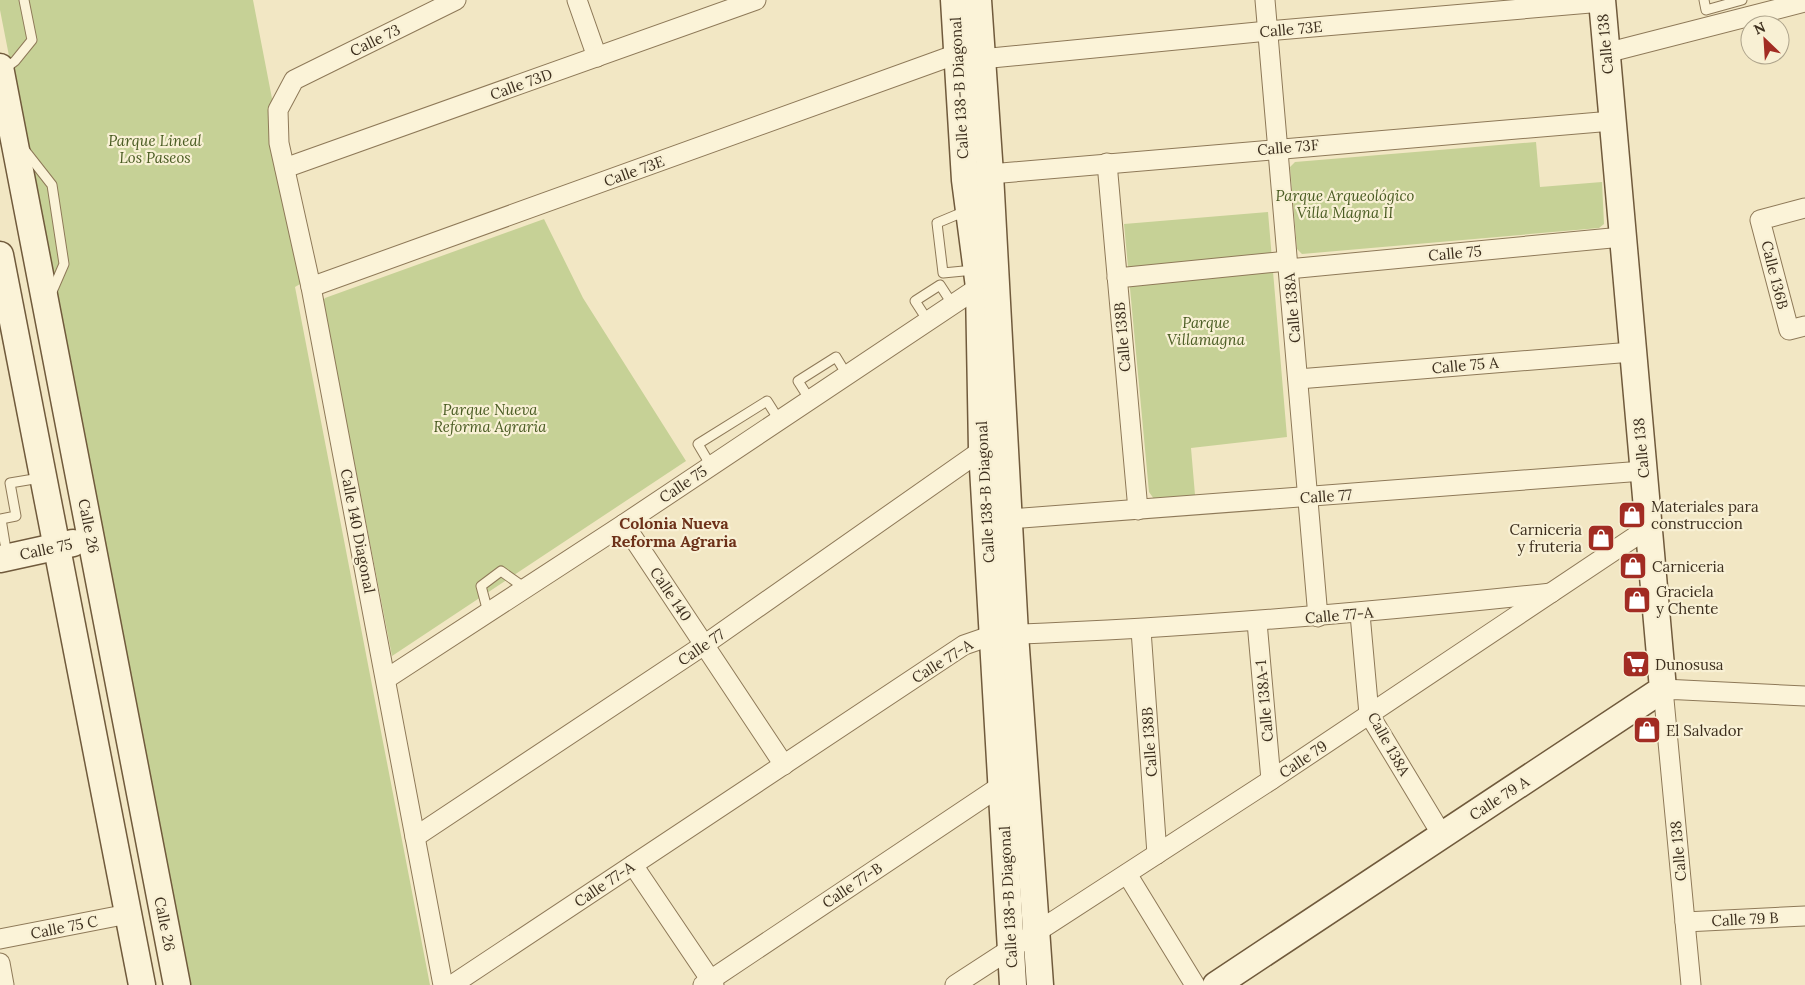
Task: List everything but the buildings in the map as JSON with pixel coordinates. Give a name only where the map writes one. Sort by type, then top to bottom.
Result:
[{"type":"street","name":"Calle 73","points":[[294,80],[456,0]]},
{"type":"street","points":[[576,0],[597,57]]},
{"type":"street","name":"Calle 73D","points":[[285,168],[756,0]]},
{"type":"street","name":"Calle 138-B Diagonal","points":[[954,0],[969,56],[990,174],[998,520],[1004,635],[1040,985]]},
{"type":"street","name":"Calle 138-B Diagonal","points":[[978,0],[969,56],[965,180],[978,278],[982,450],[998,520]]},
{"type":"street","name":"Calle 138A","points":[[1265,0],[1318,616]]},
{"type":"street","name":"Calle 73E","points":[[311,287],[969,56],[1602,1]]},
{"type":"street","name":"Calle 138","points":[[1602,1],[1632,352],[1691,985]]},
{"type":"street","points":[[1606,53],[1744,6],[1805,2]]},
{"type":"street","name":"Calle 26","points":[[0,69],[177,985]]},
{"type":"street","name":"Calle 140 Diagonal","points":[[294,80],[278,110],[279,142],[311,287],[443,985]]},
{"type":"street","name":"Calle 73F","points":[[965,180],[990,174],[1278,147],[1612,121]]},
{"type":"street","name":"Calle 138B","points":[[1107,163],[1138,510]]},
{"type":"street","name":"Calle 136B","points":[[1797,328],[1760,220],[1805,208]]},
{"type":"street","name":"Calle 75","points":[[1117,278],[1622,237]]},
{"type":"street","points":[[0,260],[142,985]]},
{"type":"street","name":"Calle 75","points":[[386,679],[624,524],[952,305],[978,278]]},
{"type":"street","name":"Calle 75 A","points":[[1298,379],[1632,352]]},
{"type":"street","name":"Calle 77","points":[[415,837],[704,645],[982,450]]},
{"type":"street","name":"Calle 77","points":[[998,520],[1308,498],[1643,471]]},
{"type":"street","name":"Calle 140","points":[[624,524],[784,765]]},
{"type":"street","name":"Calle 79","points":[[955,985],[1035,931],[1127,874],[1271,780],[1648,528]]},
{"type":"street","name":"Calle 75","points":[[4,558],[91,539]]},
{"type":"street","name":"Calle 77-A","points":[[452,985],[964,644],[1004,635],[1142,630],[1360,614],[1551,592]]},
{"type":"street","name":"Calle 138A","points":[[1360,614],[1369,714],[1442,835]]},
{"type":"street","name":"Calle 138A-1","points":[[1257,622],[1271,780]]},
{"type":"street","name":"Calle 138B","points":[[1142,630],[1156,854]]},
{"type":"street","name":"Calle 138-B Diagonal","points":[[1004,635],[1002,785],[1013,985]]},
{"type":"street","points":[[1663,690],[1805,696]]},
{"type":"street","name":"Calle 79 A","points":[[1216,985],[1663,690]]},
{"type":"street","name":"Calle 77-B","points":[[709,983],[1002,785]]},
{"type":"street","points":[[633,865],[709,983]]},
{"type":"street","points":[[1127,874],[1195,985]]},
{"type":"street","name":"Calle 75 C","points":[[0,939],[128,914]]},
{"type":"street","name":"Calle 79 B","points":[[1685,922],[1805,916]]},
{"type":"street","points":[[0,963],[4,985]]},
{"type":"lane","points":[[0,69],[15,61],[32,40],[24,0]]},
{"type":"lane","points":[[1704,0],[1706,10],[1744,6]]},
{"type":"lane","points":[[711,466],[698,444],[767,401],[779,420]]},
{"type":"lane","points":[[4,558],[1,519],[16,516],[10,483],[43,477]]},
{"type":"lane","points":[[488,612],[481,586],[502,571],[525,588]]},
{"type":"green space","name":"Parque Lineal Los Paseos","points":[[0,0],[253,0],[307,280],[295,287],[430,985],[191,985],[0,10]]},
{"type":"green space","name":"Parque Arqueológico Villa Magna II","points":[[1536,142],[1540,187],[1602,182],[1604,224],[1599,228],[1302,254],[1297,249],[1290,167],[1295,162]]},
{"type":"green space","name":"Parque Villamagna","points":[[1268,212],[1287,437],[1191,448],[1195,495],[1154,499],[1149,492],[1124,224]]},
{"type":"green space","name":"Parque Nueva Reforma Agraria","points":[[544,219],[583,298],[686,461],[392,656],[323,301],[325,298]]},
{"type":"place","name":"Materiales para construccion","points":[[1632,515]]},
{"type":"place","name":"Carniceria y fruteria","points":[[1601,538]]},
{"type":"place","name":"Carniceria","points":[[1633,566]]},
{"type":"place","name":"Graciela y Chente","points":[[1637,600]]},
{"type":"place","name":"Dunosusa","points":[[1636,664]]},
{"type":"place","name":"El Salvador","points":[[1647,730]]},
{"type":"district","name":"Colonia Nueva Reforma Agraria","points":[[674,532]]}]
